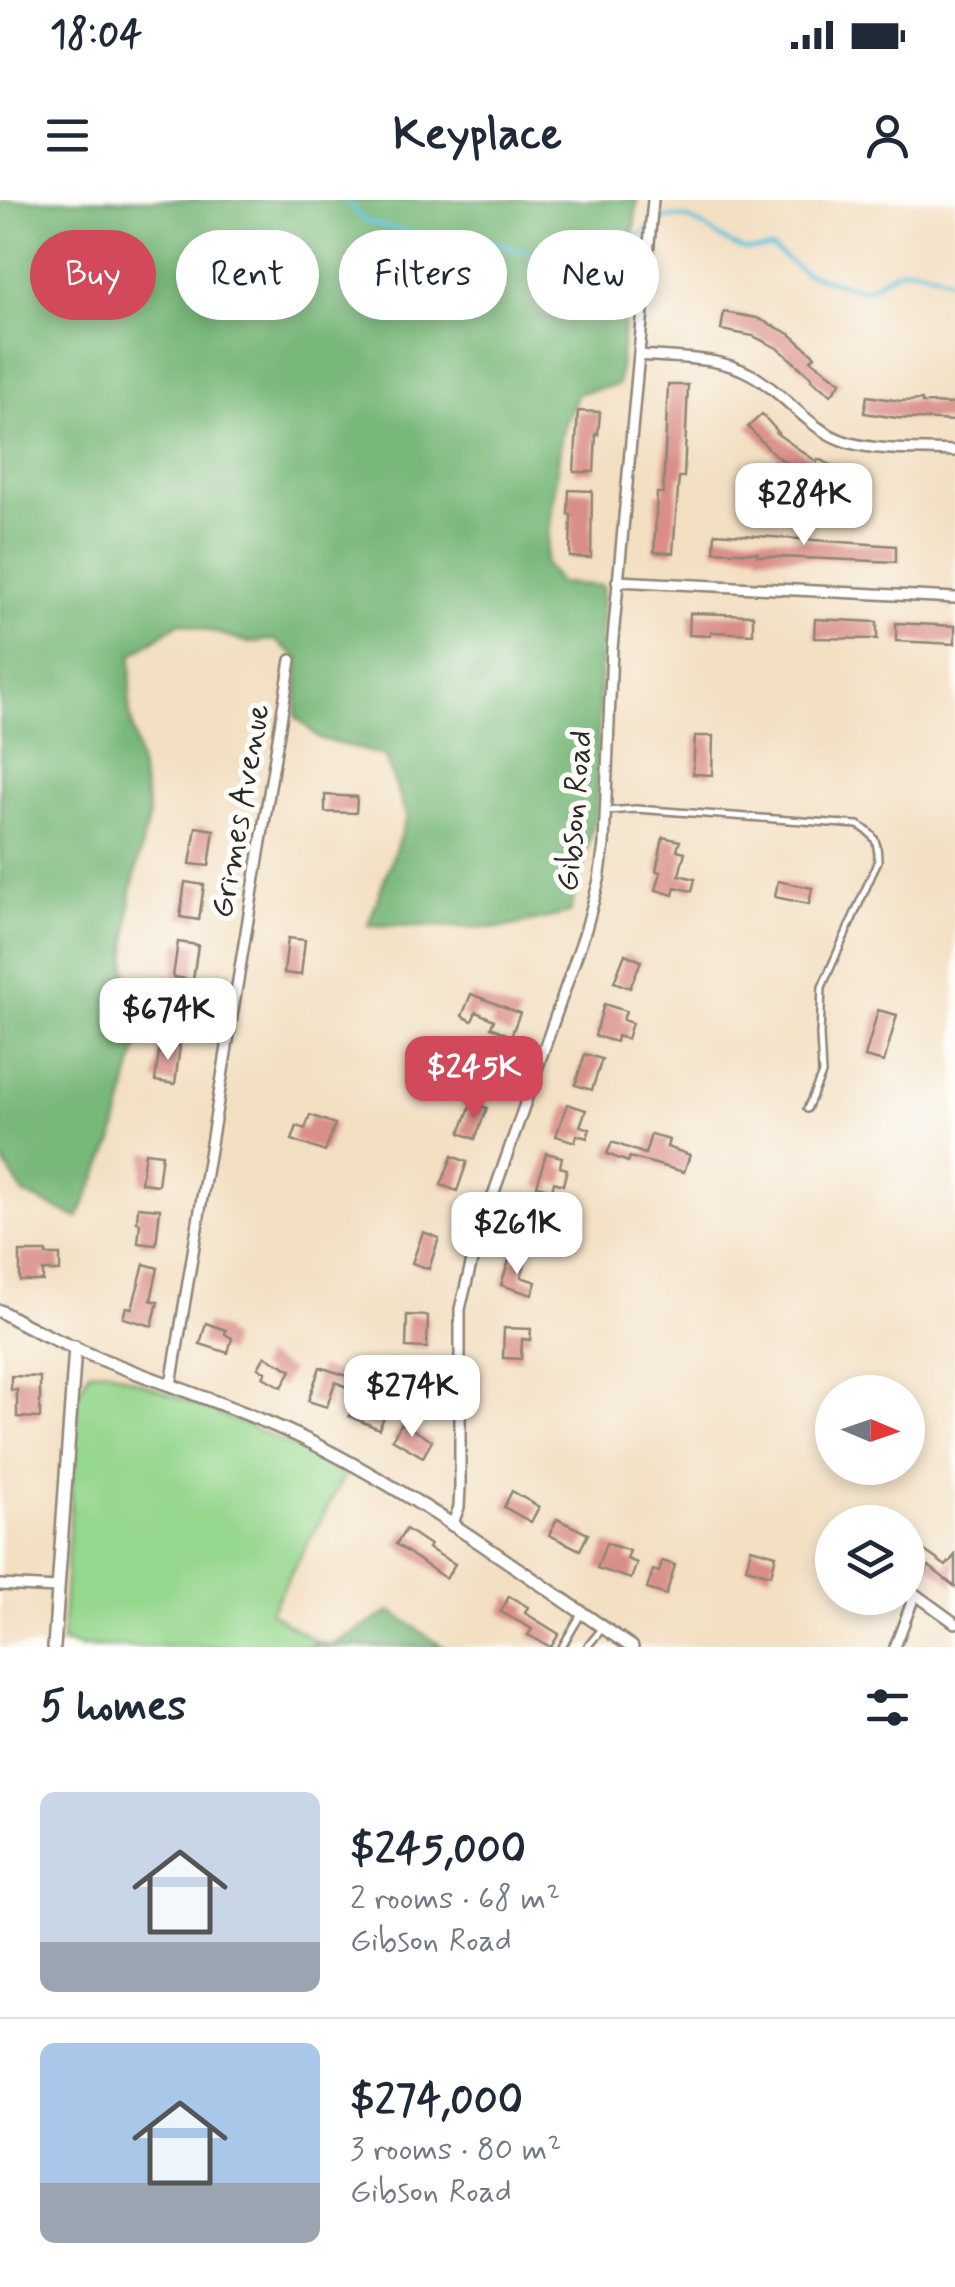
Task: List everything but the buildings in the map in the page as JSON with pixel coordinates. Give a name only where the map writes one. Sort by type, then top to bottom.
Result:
[{"type":"street","name":"Gibson Road","points":[[452,1526],[460,1488],[459,1329],[464,1288],[586,929],[599,880],[607,811],[617,581],[653,200]]},
{"type":"street","points":[[639,355],[734,366],[764,382],[814,425],[848,442],[955,451]]},
{"type":"street","points":[[617,581],[955,598]]},
{"type":"street","name":"Grimes Avenue","points":[[171,1384],[291,660]]},
{"type":"street","points":[[0,1311],[75,1347],[296,1435],[383,1482],[632,1647]]},
{"type":"street","points":[[54,1647],[75,1347]]},
{"type":"street","points":[[0,1585],[58,1588]]},
{"type":"street","points":[[925,1601],[955,1623]]},
{"type":"street","points":[[895,1647],[905,1615]]},
{"type":"lane","points":[[607,811],[636,809],[858,825],[872,832],[878,843],[878,860],[822,987],[822,1074],[808,1109]]},
{"type":"lane","points":[[562,1647],[582,1613]]},
{"type":"lane","points":[[588,1647],[603,1628]]},
{"type":"green space","points":[[0,200],[637,200],[634,230],[527,230],[527,320],[625,320],[618,385],[578,393],[562,432],[545,564],[559,583],[603,586],[596,814],[570,913],[502,928],[368,925],[407,817],[385,756],[319,738],[296,717],[299,658],[275,640],[247,642],[180,622],[132,655],[129,708],[149,815],[131,892],[126,967],[141,1032],[113,1141],[78,1218],[24,1194],[0,1157]]},
{"type":"green space","points":[[108,1370],[258,1430],[346,1473],[270,1612],[315,1641],[311,1647],[82,1647],[62,1642],[78,1395],[89,1371]]},
{"type":"green space","points":[[391,1611],[443,1647],[311,1647],[315,1641],[330,1646]]},
{"type":"waterway","points":[[347,200],[370,223],[436,238],[492,241],[519,251],[544,250],[565,240],[591,246],[618,246],[658,222],[676,217],[693,221],[740,248],[772,248],[805,273],[862,290],[907,269],[923,270],[955,282]]}]
